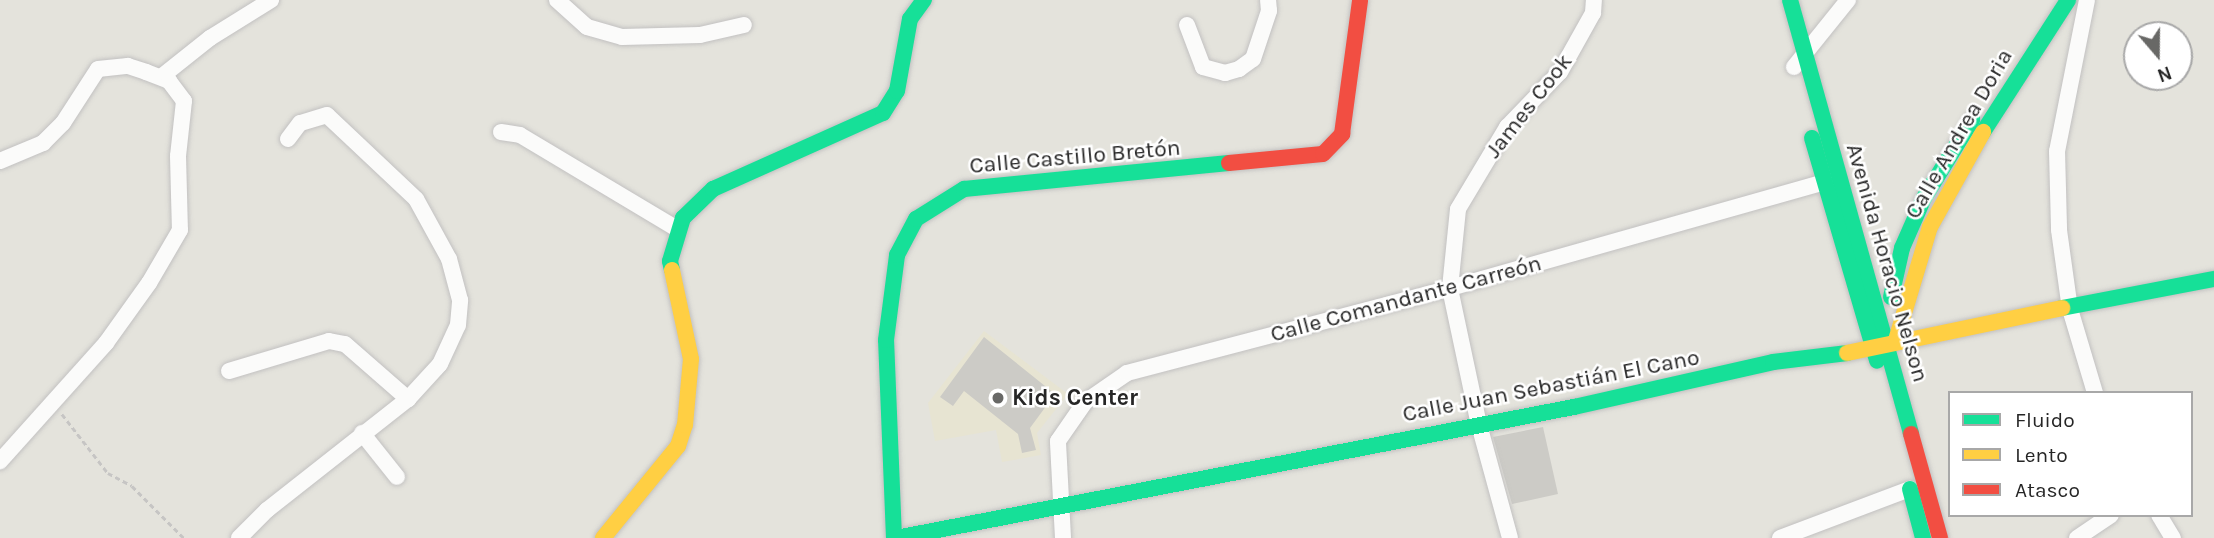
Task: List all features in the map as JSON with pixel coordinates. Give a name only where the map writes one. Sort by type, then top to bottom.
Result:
[{"type":"street","points":[[161,77],[210,38],[271,0]]},
{"type":"street","points":[[557,0],[587,27],[622,37],[700,35],[744,26]]},
{"type":"street","points":[[603,538],[678,446],[685,425],[691,359],[670,261],[677,229],[694,204],[713,189],[883,113],[897,91],[910,19],[924,0]]},
{"type":"street","points":[[1187,25],[1203,66],[1225,73],[1239,69],[1253,59],[1269,11],[1269,0]]},
{"type":"street","name":"Calle Castillo Bretón","points":[[895,538],[886,340],[897,255],[916,219],[964,189],[1322,154],[1342,134],[1350,99],[1360,0]]},
{"type":"street","name":"James Cook","points":[[1510,538],[1479,425],[1450,288],[1458,209],[1507,127],[1560,72],[1593,13],[1594,0]]},
{"type":"street","name":"Avenida Horacio Nelson","points":[[1776,0],[1800,62]]},
{"type":"street","name":"Avenida Horacio Nelson","points":[[1790,0],[1800,62],[1831,180],[1875,323],[1886,344],[1940,538]]},
{"type":"street","points":[[1800,62],[1847,0]]},
{"type":"street","points":[[1875,323],[1902,248],[1924,198],[2050,0]]},
{"type":"street","name":"Calle Andrea Doria","points":[[1886,344],[1930,227],[1978,140],[2068,0]]},
{"type":"street","points":[[2087,0],[2057,151],[2059,230],[2070,309],[2094,391]]},
{"type":"street","points":[[0,161],[43,143],[63,123],[98,69],[128,66],[161,77],[184,101],[178,156],[180,230],[119,325],[0,461]]},
{"type":"street","points":[[239,538],[362,433],[408,399],[440,364],[458,325],[460,300],[449,259],[416,199],[327,115],[300,123],[288,139]]},
{"type":"street","points":[[501,132],[520,135],[677,229]]},
{"type":"street","name":"Calle Comandante Carreón","points":[[1063,538],[1058,441],[1085,402],[1128,373],[1450,288],[1831,180]]},
{"type":"street","name":"Calle Juan Sebastián El Cano","points":[[895,538],[1479,425],[1773,362],[1886,344],[2214,279]]},
{"type":"street","points":[[229,371],[329,341],[345,344],[408,399]]},
{"type":"street","name":"Avenida Horacio Nelson","points":[[1886,344],[1910,489],[1923,538]]},
{"type":"street","points":[[362,433],[397,477]]},
{"type":"street","points":[[1780,538],[1910,489]]},
{"type":"street","points":[[2077,538],[2108,517]]},
{"type":"street","points":[[2160,517],[2173,538]]},
{"type":"path","points":[[51,405],[67,418],[108,473],[132,486],[184,538]]},
{"type":"shaded area","name":"Kids Center","points":[[984,331],[1068,394],[1037,433],[1041,455],[1002,462],[996,430],[935,441],[928,403]]},
{"type":"building","points":[[984,337],[1055,394],[1030,428],[1036,450],[1022,453],[1018,434],[964,391],[953,406],[940,397]]},
{"type":"building","points":[[1543,427],[1558,494],[1512,504],[1493,437]]},
{"type":"traffic: fast","points":[[672,270],[670,261],[683,218],[713,189],[883,113],[897,91],[910,19],[924,0]]},
{"type":"traffic: fast","points":[[1790,0],[1911,434]]},
{"type":"traffic: fast","points":[[1983,132],[2068,0]]},
{"type":"traffic: fast","points":[[1891,297],[1902,248],[1924,198],[1972,120]]},
{"type":"traffic: fast","points":[[1812,138],[1877,361]]},
{"type":"traffic: fast","points":[[894,538],[886,340],[897,255],[916,219],[964,189],[1229,163]]},
{"type":"traffic: fast","points":[[2062,308],[2214,279]]},
{"type":"traffic: fast","points":[[896,538],[1574,407],[1773,362],[1847,353]]},
{"type":"traffic: fast","points":[[1910,489],[1923,538]]},
{"type":"traffic: slow","points":[[1896,340],[1930,227],[1983,132]]},
{"type":"traffic: slow","points":[[603,538],[678,446],[685,425],[691,359],[672,270]]},
{"type":"traffic: slow","points":[[1847,353],[2062,308]]},
{"type":"traffic: jam","points":[[1229,163],[1323,154],[1342,134],[1360,0]]},
{"type":"traffic: jam","points":[[1911,434],[1940,538]]},
{"type":"place","name":"Kids Center","points":[[998,398]]}]
